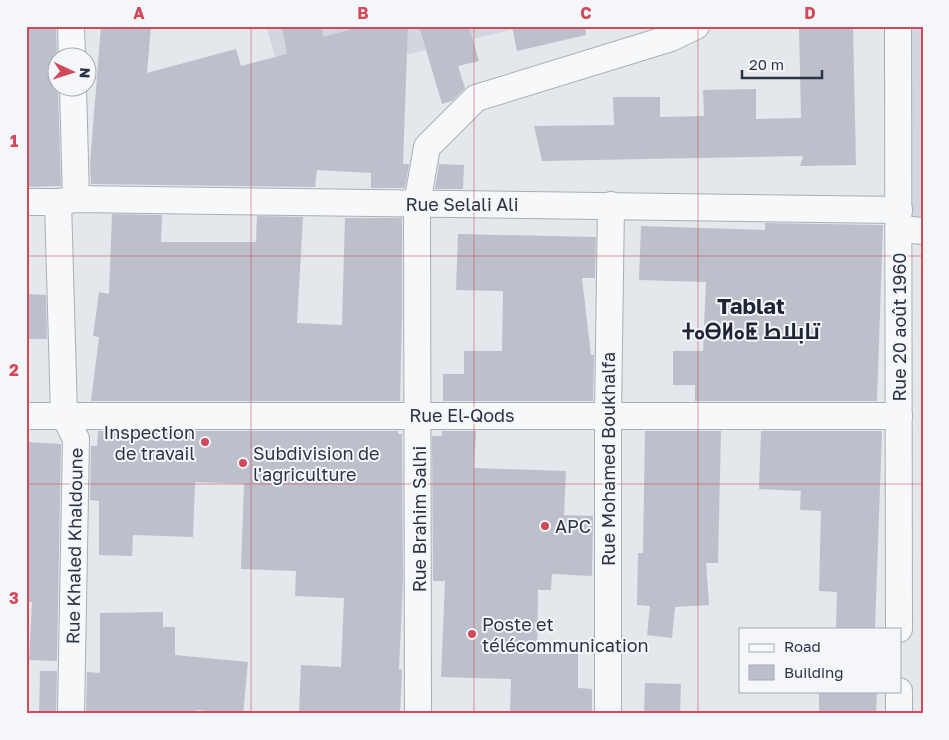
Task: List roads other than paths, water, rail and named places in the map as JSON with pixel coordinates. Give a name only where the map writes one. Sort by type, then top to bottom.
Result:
[{"type":"street","points":[[71,26],[72,48]]},
{"type":"street","name":"Rue Brahim Salhi","points":[[418,714],[419,414],[417,204],[427,147],[476,98],[671,38],[696,26]]},
{"type":"street","name":"Rue 20 août 1960","points":[[898,26],[907,223],[899,416],[899,628]]},
{"type":"street","name":"Rue Khaled Khaldoune","points":[[71,714],[76,439],[64,415],[67,200],[72,98]]},
{"type":"street","name":"Rue Selali Ali","points":[[26,202],[67,200],[611,205],[907,223]]},
{"type":"street","name":"Rue Mohamed Boukhalfa","points":[[608,714],[608,415],[611,205]]},
{"type":"street","name":"Rue El-Qods","points":[[26,416],[419,414],[899,416]]},
{"type":"street","points":[[899,692],[899,714]]},
{"type":"place","name":"Inspection de travail","points":[[205,442]]},
{"type":"place","name":"Subdivision de l'agriculture","points":[[243,463]]},
{"type":"place","name":"APC","points":[[545,526]]},
{"type":"place","name":"Poste et télécommunication","points":[[472,634]]},
{"type":"district","name":"Tablat ⵜⴰⴱⵍⴰⵟ تابلاط","points":[[751,318]]}]
